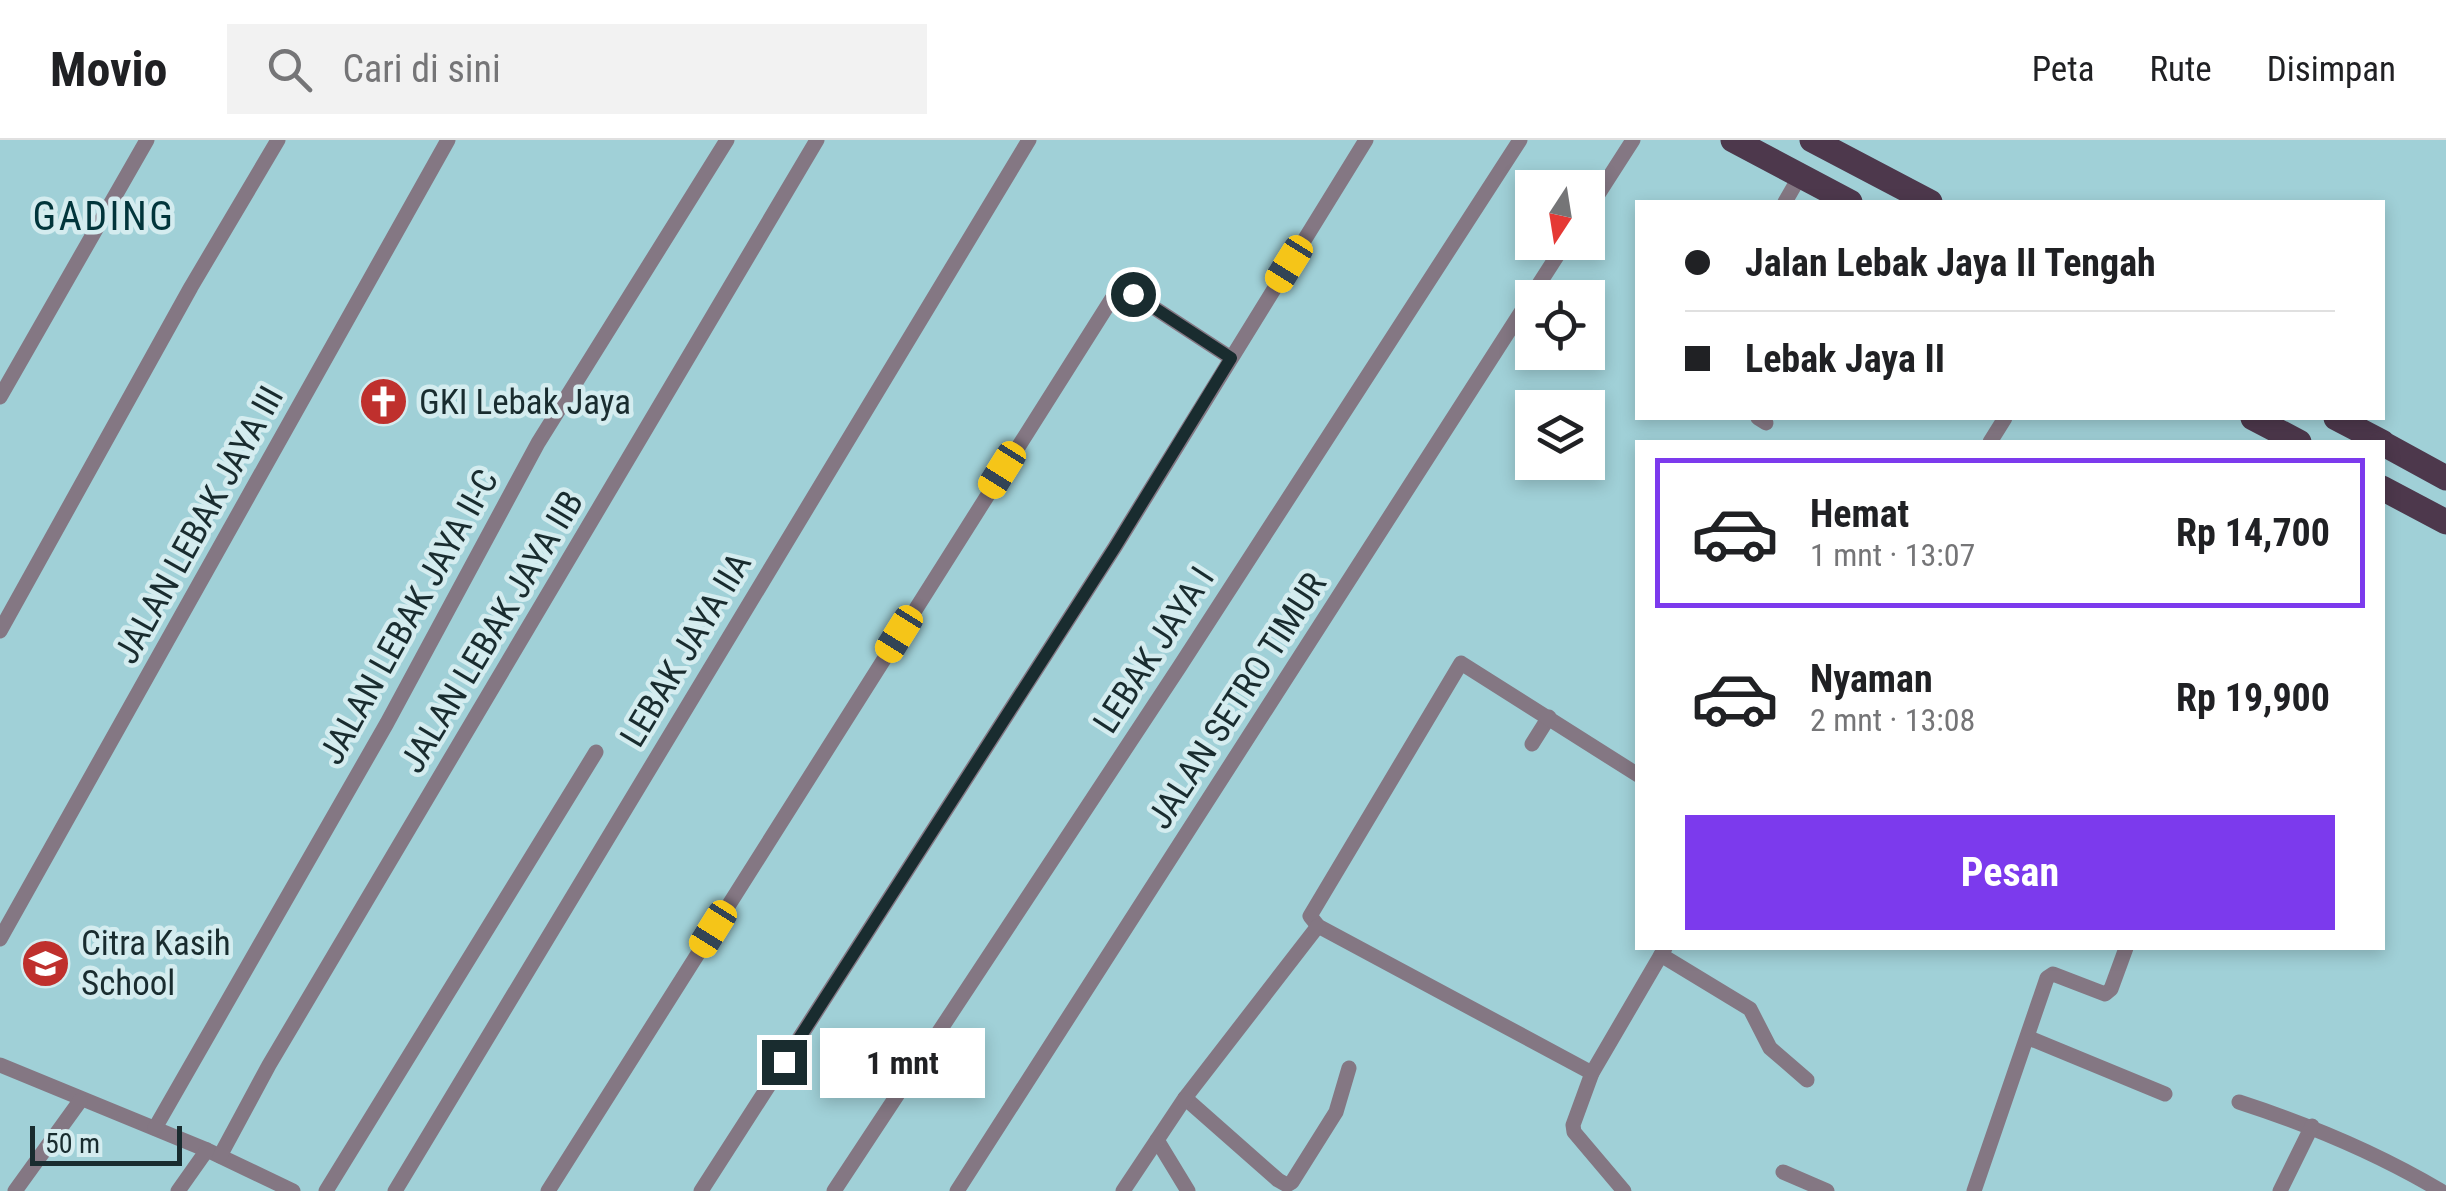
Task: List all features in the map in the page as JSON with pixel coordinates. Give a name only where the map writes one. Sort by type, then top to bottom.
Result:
[{"type":"main road","points":[[1733,140],[1846,200]]},
{"type":"main road","points":[[1812,140],[1926,200]]},
{"type":"main road","points":[[2260,420],[2295,440]]},
{"type":"main road","points":[[2340,420],[2376,440]]},
{"type":"main road","points":[[2385,445],[2446,478]]},
{"type":"main road","points":[[2385,490],[2446,522]]},
{"type":"street","points":[[0,398],[147,140]]},
{"type":"street","points":[[0,630],[191,287],[278,140]]},
{"type":"street","name":"JALAN LEBAK JAYA III","points":[[0,939],[448,140]]},
{"type":"street","name":"JALAN LEBAK JAYA II-C","points":[[155,1128],[387,722],[538,443],[727,140]]},
{"type":"street","name":"JALAN LEBAK JAYA IIB","points":[[178,1191],[214,1153],[269,1066],[817,140]]},
{"type":"street","name":"LEBAK JAYA IIA","points":[[395,1191],[1029,140]]},
{"type":"street","points":[[700,1191],[1115,547],[1366,140]]},
{"type":"street","name":"LEBAK JAYA I","points":[[834,1191],[1520,140]]},
{"type":"street","points":[[1605,184],[1633,140]]},
{"type":"street","points":[[1785,200],[1800,176]]},
{"type":"street","name":"JALAN SETRO TIMUR","points":[[957,1191],[1554,260]]},
{"type":"street","points":[[548,1191],[1114,297],[1133,294],[1231,358]]},
{"type":"street","points":[[1592,1074],[1318,926],[1310,916],[1464,662],[1635,772]]},
{"type":"street","points":[[1532,744],[1548,717]]},
{"type":"street","points":[[326,1191],[596,752]]},
{"type":"street","points":[[1123,1191],[1185,1098],[1318,926]]},
{"type":"street","points":[[1974,1191],[2049,976],[2057,975],[2106,994],[2125,950]]},
{"type":"street","points":[[1624,1191],[1573,1128],[1592,1074],[1663,951],[1750,1009],[1770,1048],[1807,1080]]},
{"type":"street","points":[[2028,1038],[2165,1094]]},
{"type":"street","points":[[0,1065],[214,1153],[293,1191]]},
{"type":"street","points":[[1185,1098],[1287,1185],[1336,1112],[1349,1068]]},
{"type":"street","points":[[15,1191],[80,1101]]},
{"type":"street","points":[[2239,1102],[2312,1126],[2441,1191]]},
{"type":"street","points":[[2280,1191],[2312,1126]]},
{"type":"street","points":[[1157,1140],[1188,1191]]},
{"type":"street","points":[[1783,1172],[1827,1191]]},
{"type":"place","name":"GKI Lebak Jaya","points":[[384,402]]},
{"type":"place","name":"Citra Kasih School","points":[[46,963]]},
{"type":"district","name":"GADING","points":[[104,216]]},
{"type":"route","points":[[784,1062],[1115,547],[1231,358],[1133,294]]}]
